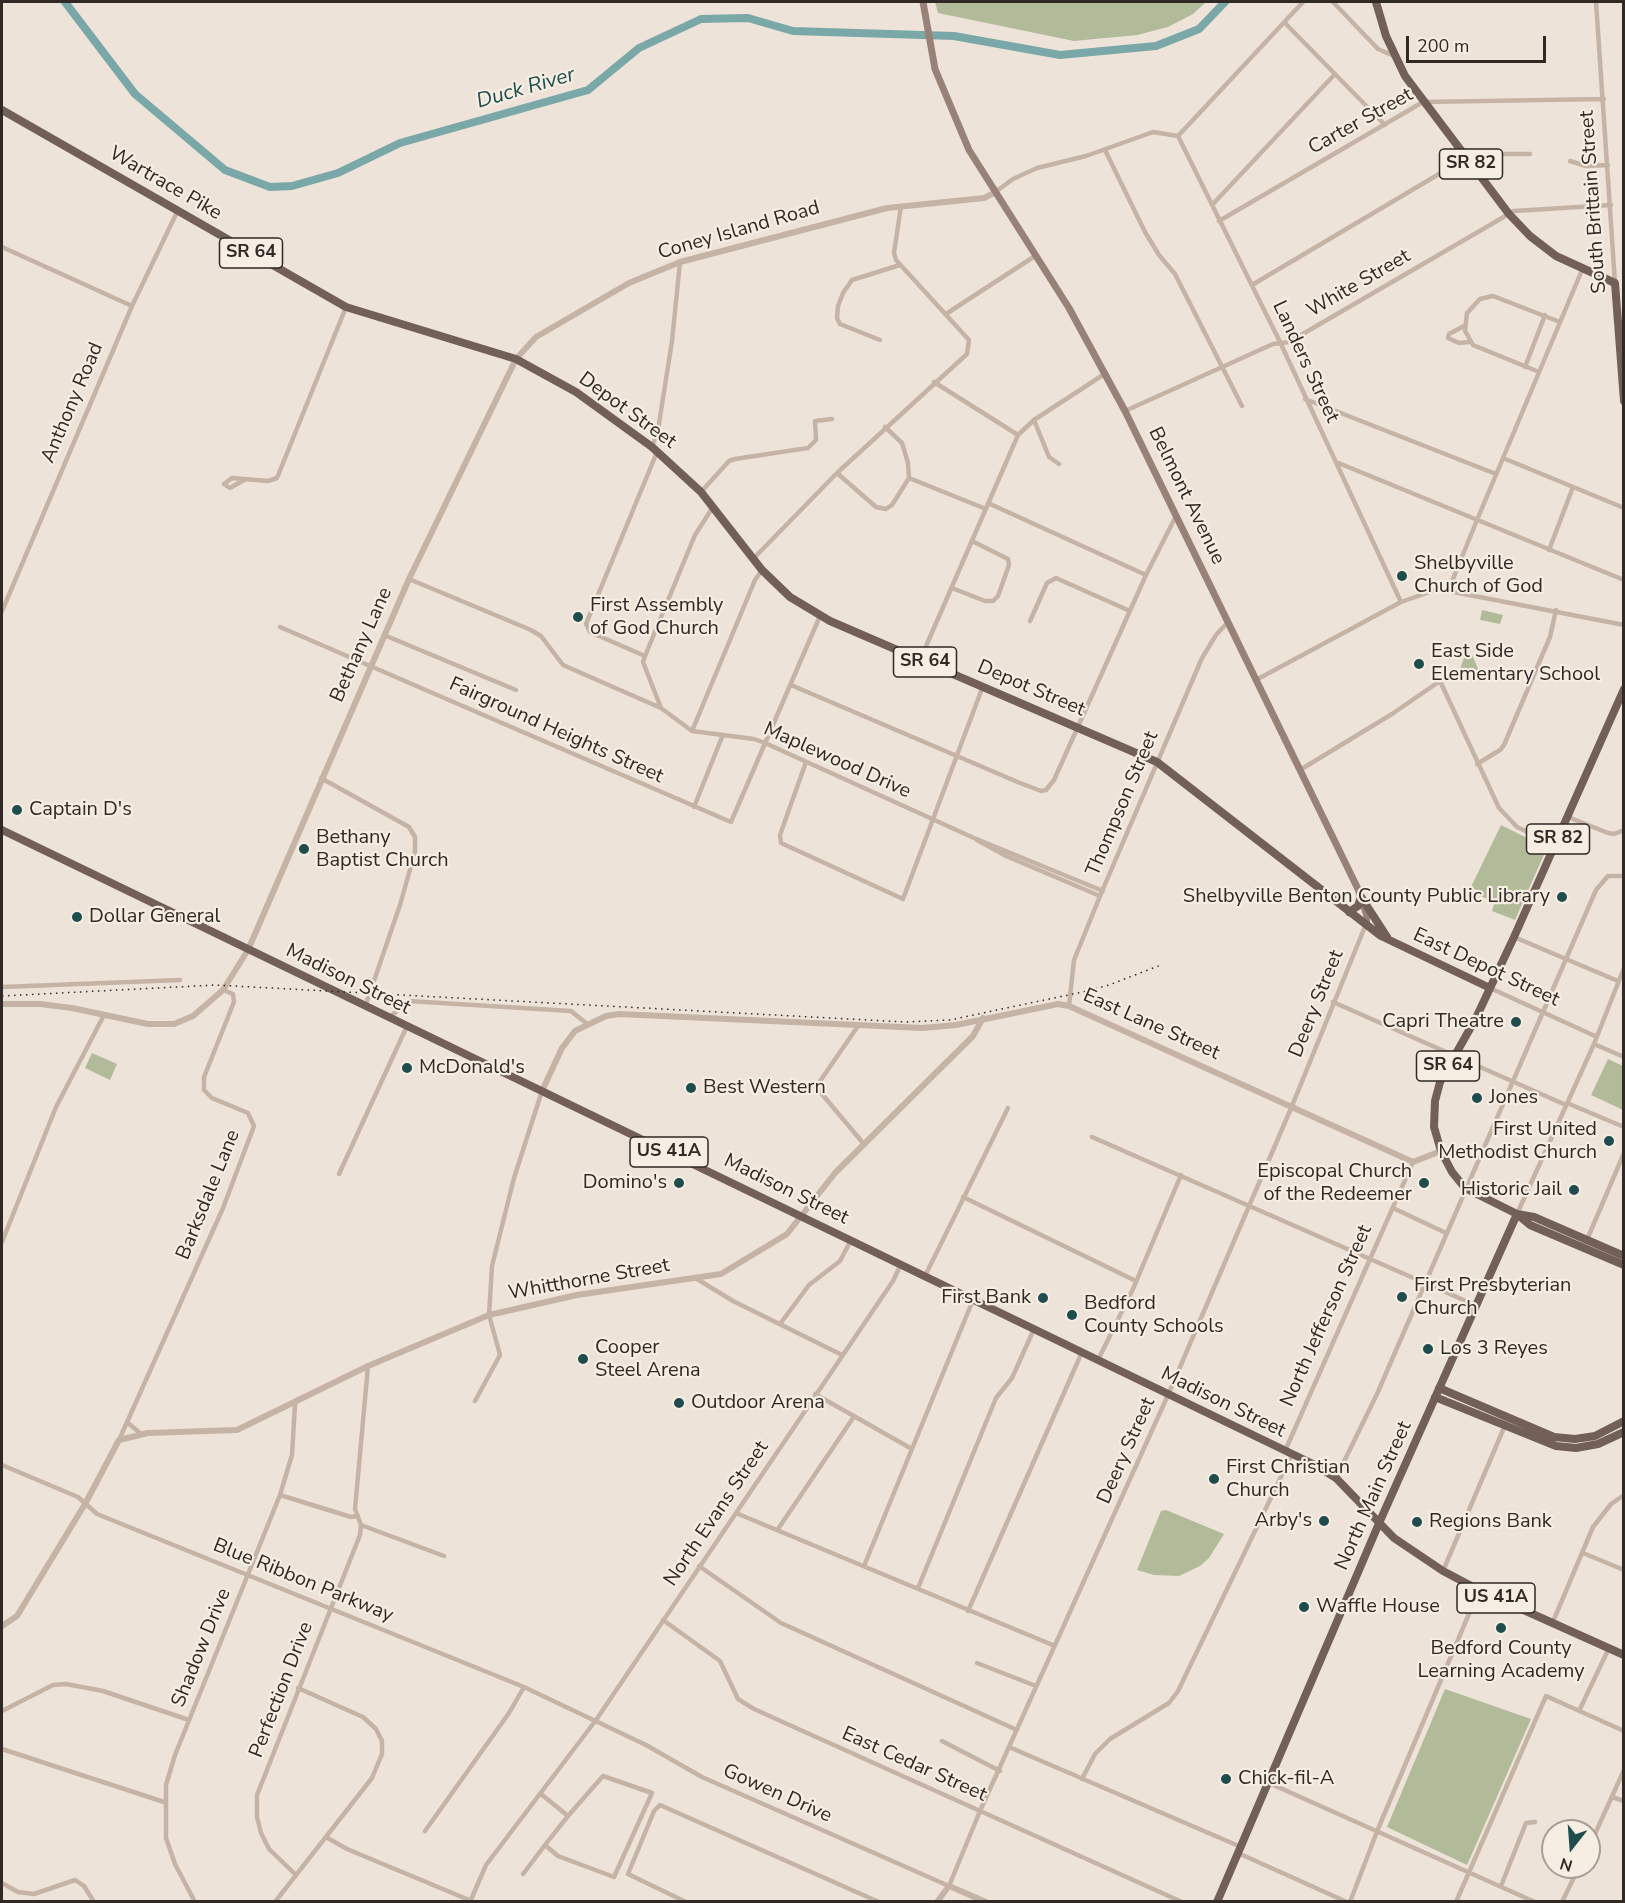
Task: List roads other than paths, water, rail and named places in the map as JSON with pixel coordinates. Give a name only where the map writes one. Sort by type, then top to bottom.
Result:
[{"type":"main road","name":"Belmont Avenue","points":[[923,2],[928,40],[945,97],[977,166],[1069,308],[1106,373],[1177,514],[1361,897],[1367,916],[1365,924]]},
{"type":"main road","name":"SR 82","points":[[1376,2],[1394,56],[1423,102],[1509,214],[1540,244],[1582,270],[1615,283]]},
{"type":"main road","name":"Wartrace Pike","points":[[2,110],[346,307],[516,359]]},
{"type":"main road","name":"South Brittain Street","points":[[1615,283],[1623,401]]},
{"type":"main road","name":"Depot Street","points":[[516,359],[576,392],[655,449],[701,492],[762,570],[790,597],[820,616],[1157,762],[1365,924]]},
{"type":"main road","name":"SR 82","points":[[1490,988],[1556,845],[1623,689]]},
{"type":"main road","name":"Madison Street","points":[[2,830],[1288,1453],[1336,1478],[1380,1521]]},
{"type":"main road","points":[[1349,912],[1358,906],[1361,897]]},
{"type":"main road","points":[[1361,897],[1388,940]]},
{"type":"main road","name":"East Depot Street","points":[[1365,924],[1388,940],[1490,988]]},
{"type":"main road","name":"SR 64","points":[[1490,988],[1440,1082],[1435,1101],[1434,1126],[1441,1151],[1452,1172],[1465,1188],[1516,1214],[1534,1217],[1623,1265]]},
{"type":"main road","name":"North Main Street","points":[[1217,1902],[1380,1521],[1516,1214]]},
{"type":"main road","name":"SR 64","points":[[1585,1244],[1623,1256]]},
{"type":"main road","points":[[1439,1388],[1538,1431],[1575,1439],[1601,1434],[1623,1421]]},
{"type":"main road","points":[[1435,1397],[1543,1443],[1567,1448],[1598,1444],[1623,1432]]},
{"type":"main road","name":"US 41A","points":[[1380,1521],[1394,1538],[1443,1571],[1479,1590],[1623,1655]]},
{"type":"street","points":[[994,193],[1013,179],[1037,168],[1105,150],[1153,132],[1178,136],[1303,2]]},
{"type":"street","points":[[1333,2],[1378,49],[1394,56]]},
{"type":"street","name":"South Brittain Street","points":[[1596,2],[1615,283]]},
{"type":"street","points":[[1284,22],[1384,125]]},
{"type":"street","points":[[1212,205],[1335,74]]},
{"type":"street","name":"Carter Street","points":[[1219,221],[1423,102],[1604,99]]},
{"type":"street","name":"Landers Street","points":[[1178,136],[1280,342],[1401,602]]},
{"type":"street","points":[[1105,150],[1145,231],[1175,274],[1242,406]]},
{"type":"street","points":[[1252,285],[1466,158],[1479,154],[1530,153]]},
{"type":"street","points":[[1570,161],[1586,166],[1608,165]]},
{"type":"street","name":"Coney Island Road","points":[[516,359],[526,345],[555,325],[629,283],[680,262],[901,206],[984,198],[994,193]]},
{"type":"street","name":"White Street","points":[[1125,411],[1280,342],[1289,342],[1509,214],[1525,209],[1611,205]]},
{"type":"street","points":[[753,559],[885,427],[967,354],[969,340],[900,265],[894,253],[901,206]]},
{"type":"street","name":"Anthony Road","points":[[2,611],[132,306],[178,210]]},
{"type":"street","points":[[2,247],[132,306]]},
{"type":"street","points":[[946,314],[1035,255]]},
{"type":"street","points":[[645,656],[590,632],[586,624],[655,449],[672,341],[680,262]]},
{"type":"street","points":[[880,340],[840,324],[837,318],[838,306],[852,280],[900,265]]},
{"type":"street","points":[[1451,590],[1453,579],[1477,520],[1582,270]]},
{"type":"street","points":[[1539,372],[1478,348],[1469,342],[1464,326],[1471,308],[1486,297],[1499,297],[1560,322]]},
{"type":"street","points":[[244,480],[268,481],[277,478],[346,307]]},
{"type":"street","points":[[1525,366],[1545,315]]},
{"type":"street","points":[[1464,326],[1449,334],[1448,338],[1459,343],[1469,342]]},
{"type":"street","name":"Bethany Lane","points":[[248,950],[384,634],[516,359]]},
{"type":"street","points":[[920,660],[1018,435],[1034,420],[1106,373]]},
{"type":"street","points":[[934,382],[1018,435]]},
{"type":"street","points":[[1305,399],[1496,474]]},
{"type":"street","points":[[701,492],[729,461],[808,448],[816,440],[815,421],[832,419]]},
{"type":"street","points":[[1034,420],[1049,457],[1059,464]]},
{"type":"street","points":[[837,473],[876,507],[882,509],[892,505],[909,478],[905,449],[885,427]]},
{"type":"street","points":[[1503,458],[1623,508]]},
{"type":"street","points":[[1336,462],[1623,580]]},
{"type":"street","points":[[909,478],[986,509]]},
{"type":"street","points":[[1549,550],[1573,487]]},
{"type":"street","points":[[988,503],[1146,575]]},
{"type":"street","points":[[661,708],[643,662],[695,535],[713,507]]},
{"type":"street","points":[[790,685],[1028,786],[1046,790],[1054,780],[1076,726],[1177,514]]},
{"type":"street","points":[[952,588],[985,601],[993,601],[998,596],[1009,565],[1008,560],[972,541]]},
{"type":"street","points":[[692,731],[755,580],[762,570]]},
{"type":"street","points":[[1030,621],[1047,583],[1056,578],[1130,612]]},
{"type":"street","name":"Maplewood Drive","points":[[409,579],[531,630],[541,636],[563,665],[661,708],[692,731],[722,737],[748,738],[765,744],[1101,894]]},
{"type":"street","points":[[1256,680],[1401,602],[1430,590],[1451,590],[1623,625]]},
{"type":"street","points":[[1477,764],[1500,750],[1503,745],[1550,637],[1556,610]]},
{"type":"street","points":[[765,744],[820,616]]},
{"type":"street","name":"Thompson Street","points":[[1069,1006],[1074,960],[1101,894],[1202,658],[1216,634],[1228,622]]},
{"type":"street","name":"Fairground Heights Street","points":[[280,627],[731,822],[765,744]]},
{"type":"street","points":[[384,634],[516,690]]},
{"type":"street","points":[[1300,770],[1392,714],[1440,681],[1499,808],[1510,821],[1556,845]]},
{"type":"street","points":[[806,762],[780,835],[781,843],[903,899],[983,686]]},
{"type":"street","points":[[694,807],[722,737]]},
{"type":"street","points":[[321,778],[410,827],[415,837],[415,852],[400,905],[365,1007]]},
{"type":"street","points":[[1568,817],[1608,833],[1614,834],[1623,830]]},
{"type":"street","points":[[1336,1478],[1364,1423],[1600,882],[1608,876],[1623,876]]},
{"type":"street","name":"Deery Street","points":[[950,1886],[980,1811],[1168,1395],[1292,1106],[1365,924]]},
{"type":"street","points":[[1514,937],[1566,961],[1618,981]]},
{"type":"street","points":[[2,1004],[40,1004],[148,1024],[174,1024],[193,1016],[223,990],[248,950]]},
{"type":"street","name":"North Main Street","points":[[1516,1214],[1594,1044],[1595,1036],[1623,968]]},
{"type":"street","points":[[2,987],[180,980]]},
{"type":"street","points":[[1616,987],[1623,990]]},
{"type":"street","name":"East Depot Street","points":[[1490,988],[1595,1036]]},
{"type":"street","name":"Barksdale Lane","points":[[120,1440],[219,1218],[254,1126],[248,1113],[212,1098],[204,1090],[204,1077],[234,1002],[232,994],[223,990]]},
{"type":"street","points":[[390,1018],[408,1001],[570,1011],[586,1023]]},
{"type":"street","points":[[1333,1002],[1623,1127]]},
{"type":"street","name":"East Lane Street","points":[[542,1091],[562,1048],[575,1030],[586,1023],[619,1014],[922,1028],[956,1025],[1050,1005],[1069,1006],[1413,1162]]},
{"type":"street","points":[[2,1242],[56,1107],[104,1015]]},
{"type":"street","name":"Whitthorne Street","points":[[120,1440],[141,1434],[237,1431],[368,1366],[489,1316],[577,1295],[721,1274],[787,1234],[834,1173],[973,1036],[983,1018]]},
{"type":"street","points":[[339,1174],[407,1026]]},
{"type":"street","points":[[858,1026],[816,1087],[863,1143]]},
{"type":"street","points":[[1594,1044],[1623,1057]]},
{"type":"street","points":[[476,1401],[500,1355],[489,1316],[492,1266],[514,1179],[542,1091]]},
{"type":"street","points":[[925,1276],[1008,1107]]},
{"type":"street","points":[[1092,1137],[1474,1305]]},
{"type":"street","points":[[1413,1162],[1441,1151]]},
{"type":"street","points":[[1585,1244],[1623,1153]]},
{"type":"street","name":"North Jefferson Street","points":[[1082,1779],[1095,1754],[1110,1739],[1168,1703],[1178,1691],[1288,1453],[1413,1162]]},
{"type":"street","points":[[1098,1360],[1136,1281],[1180,1175]]},
{"type":"street","points":[[963,1197],[1136,1281]]},
{"type":"street","points":[[1393,1208],[1446,1233]]},
{"type":"street","points":[[780,1324],[809,1285],[840,1261],[850,1240]]},
{"type":"street","name":"North Evans Street","points":[[471,1901],[486,1864],[596,1720],[893,1281],[901,1264]]},
{"type":"street","points":[[697,1279],[842,1355]]},
{"type":"street","points":[[864,1566],[973,1300]]},
{"type":"street","points":[[918,1588],[996,1398],[1012,1378],[1034,1329]]},
{"type":"street","points":[[968,1611],[1082,1352]]},
{"type":"street","points":[[368,1366],[355,1509],[361,1525],[444,1556]]},
{"type":"street","points":[[815,1394],[853,1418],[912,1449]]},
{"type":"street","name":"Shadow Drive","points":[[195,1902],[175,1864],[166,1838],[165,1802],[175,1755],[280,1496],[292,1455],[295,1404]]},
{"type":"street","points":[[777,1529],[853,1418]]},
{"type":"street","points":[[1443,1571],[1508,1418]]},
{"type":"street","points":[[127,1422],[141,1434]]},
{"type":"street","points":[[2,1626],[17,1616],[85,1504],[105,1462],[120,1440]]},
{"type":"street","name":"Blue Ribbon Parkway","points":[[2,1466],[78,1497],[97,1514],[524,1687],[596,1720]]},
{"type":"street","points":[[280,1496],[351,1517],[358,1516]]},
{"type":"street","points":[[1552,1624],[1593,1527],[1611,1504],[1623,1496]]},
{"type":"street","points":[[736,1513],[1055,1646]]},
{"type":"street","name":"Perfection Drive","points":[[296,1875],[269,1849],[261,1833],[257,1817],[257,1795],[361,1525]]},
{"type":"street","points":[[1583,1553],[1623,1570]]},
{"type":"street","points":[[699,1566],[781,1623],[1017,1730]]},
{"type":"street","points":[[1010,1747],[1349,1902],[1479,1590]]},
{"type":"street","name":"East Cedar Street","points":[[663,1620],[720,1661],[738,1699],[754,1709],[1182,1902]]},
{"type":"street","points":[[1579,1711],[1609,1648]]},
{"type":"street","points":[[977,1663],[1036,1686]]},
{"type":"street","points":[[2,1711],[53,1685],[66,1684],[103,1691],[189,1720]]},
{"type":"street","points":[[425,1831],[509,1713],[524,1687]]},
{"type":"street","points":[[275,1902],[378,1768],[382,1754],[382,1741],[376,1729],[363,1717],[298,1688]]},
{"type":"street","points":[[1456,1902],[1546,1696],[1623,1731]]},
{"type":"street","name":"Gowen Drive","points":[[596,1720],[702,1777],[950,1886]]},
{"type":"street","points":[[942,1741],[1000,1771]]},
{"type":"street","points":[[2,1749],[165,1802]]},
{"type":"street","points":[[1601,1821],[1623,1770]]},
{"type":"street","points":[[523,1874],[545,1845],[568,1816],[603,1776],[652,1793],[614,1877],[558,1856],[545,1845]]},
{"type":"street","points":[[1269,1783],[1378,1829],[1534,1902]]},
{"type":"street","points":[[541,1794],[568,1816]]},
{"type":"street","points":[[1612,1797],[1623,1801]]},
{"type":"street","points":[[686,1902],[628,1874],[654,1811],[660,1805],[879,1902]]},
{"type":"street","points":[[1501,1886],[1526,1823],[1534,1822]]},
{"type":"street","points":[[326,1837],[347,1849],[471,1901]]},
{"type":"street","points":[[1562,1902],[1573,1879]]},
{"type":"street","points":[[2,1882],[18,1892],[34,1894],[75,1880],[84,1886],[94,1902]]},
{"type":"street","points":[[937,1902],[950,1886],[986,1902]]},
{"type":"waterway","name":"Duck River","points":[[65,2],[135,94],[225,170],[270,187],[292,186],[338,173],[400,143],[588,90],[639,48],[701,19],[748,18],[793,31],[954,36],[1060,55],[1156,46],[1199,29],[1225,2]]},
{"type":"railway","points":[[2,996],[215,985],[905,1022],[950,1020],[1087,991],[1161,965]]},
{"type":"place","name":"Shelbyville Church of God","points":[[1402,576]]},
{"type":"place","name":"First Assembly of God Church","points":[[578,617]]},
{"type":"place","name":"East Side Elementary School","points":[[1419,664]]},
{"type":"place","name":"Captain D's","points":[[17,810]]},
{"type":"place","name":"Bethany Baptist Church","points":[[304,849]]},
{"type":"place","name":"Shelbyville Benton County Public Library","points":[[1562,897]]},
{"type":"place","name":"Dollar General","points":[[77,917]]},
{"type":"place","name":"Capri Theatre","points":[[1516,1022]]},
{"type":"place","name":"McDonald's","points":[[407,1068]]},
{"type":"place","name":"Best Western","points":[[691,1088]]},
{"type":"place","name":"Jones","points":[[1477,1098]]},
{"type":"place","name":"First United Methodist Church","points":[[1609,1141]]},
{"type":"place","name":"Domino's","points":[[679,1183]]},
{"type":"place","name":"Episcopal Church of the Redeemer","points":[[1424,1183]]},
{"type":"place","name":"Historic Jail","points":[[1574,1190]]},
{"type":"place","name":"First Presbyterian Church","points":[[1402,1297]]},
{"type":"place","name":"First Bank","points":[[1043,1298]]},
{"type":"place","name":"Bedford County Schools","points":[[1072,1315]]},
{"type":"place","name":"Los 3 Reyes","points":[[1428,1349]]},
{"type":"place","name":"Cooper Steel Arena","points":[[583,1359]]},
{"type":"place","name":"Outdoor Arena","points":[[679,1403]]},
{"type":"place","name":"First Christian Church","points":[[1214,1479]]},
{"type":"place","name":"Arby's","points":[[1324,1521]]},
{"type":"place","name":"Regions Bank","points":[[1417,1522]]},
{"type":"place","name":"Waffle House","points":[[1304,1607]]},
{"type":"place","name":"Bedford County Learning Academy","points":[[1501,1628]]},
{"type":"place","name":"Chick-fil-A","points":[[1226,1779]]}]
